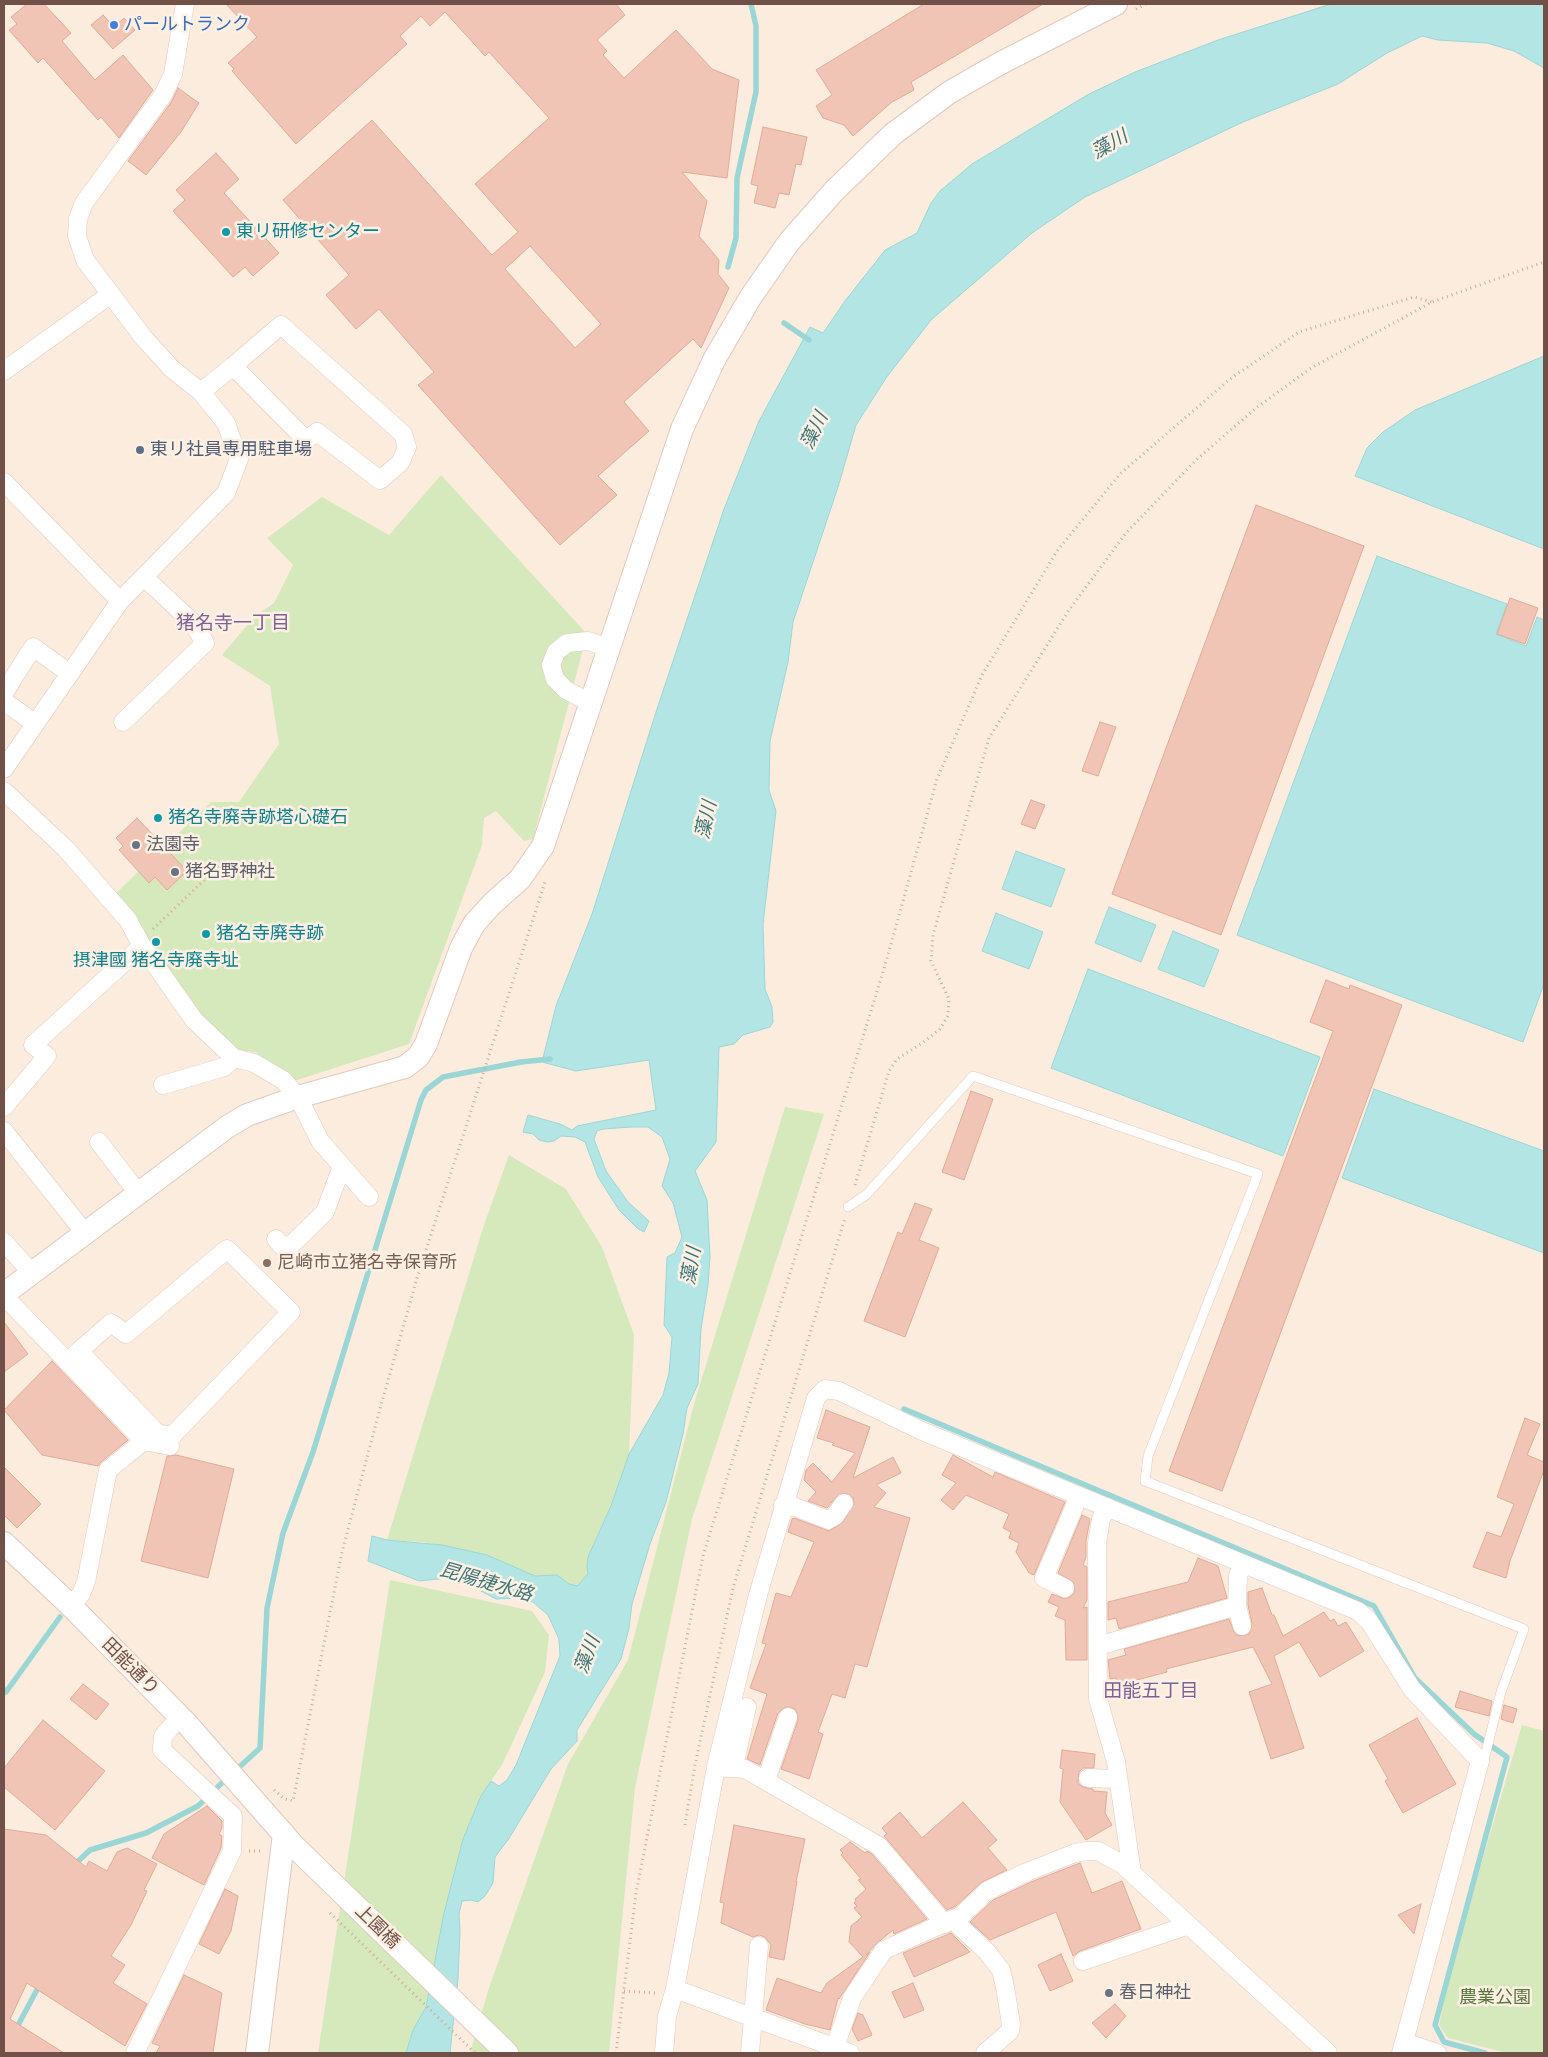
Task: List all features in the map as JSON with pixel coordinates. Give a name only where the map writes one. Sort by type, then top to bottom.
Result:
[{"type":"street","points":[[4,769],[120,601],[226,494],[239,459],[226,422],[201,392],[172,369],[111,294],[85,260],[78,236],[78,219],[84,203],[163,95],[173,74],[185,4]]},
{"type":"street","points":[[172,1436],[157,1433],[4,1295],[227,1126],[247,1115],[298,1097],[405,1067],[418,1057],[426,1044],[460,948],[474,924],[492,904],[520,879],[543,846],[682,429],[714,360],[750,298],[789,242],[834,191],[900,128],[950,92],[999,64],[1124,7]]},
{"type":"street","points":[[4,371],[111,294]]},
{"type":"street","points":[[201,392],[281,325],[403,434],[407,447],[400,463],[380,480],[317,432],[306,440],[233,366]]},
{"type":"street","points":[[4,482],[120,601]]},
{"type":"street","points":[[123,722],[205,643],[193,623],[144,577]]},
{"type":"street","points":[[592,703],[566,690],[555,679],[551,665],[556,652],[567,643],[588,641],[609,648]]},
{"type":"street","points":[[4,692],[33,647],[69,673]]},
{"type":"street","points":[[4,701],[34,724]]},
{"type":"street","points":[[4,790],[66,849],[128,920],[142,946],[194,1020],[234,1058],[254,1064],[283,1080],[298,1097],[320,1141],[370,1197]]},
{"type":"street","points":[[4,1107],[47,1056],[33,1045],[142,946]]},
{"type":"street","points":[[163,1085],[224,1067],[234,1058]]},
{"type":"street","points":[[4,1131],[85,1233]]},
{"type":"street","points":[[99,1142],[138,1193]]},
{"type":"street","points":[[286,1251],[325,1212],[342,1166]]},
{"type":"street","points":[[4,1242],[32,1273]]},
{"type":"street","points":[[227,1249],[291,1312],[172,1436],[170,1447],[144,1441],[73,1356],[111,1323],[126,1334],[227,1249]]},
{"type":"street","points":[[664,2053],[667,1988],[725,1767],[758,1595],[816,1398],[825,1389],[839,1391],[922,1431],[1358,1611],[1369,1621],[1412,1689],[1480,1761],[1403,2048],[1437,2053]]},
{"type":"street","points":[[71,1606],[81,1594],[86,1582],[108,1470],[144,1441]]},
{"type":"street","points":[[1065,1588],[1042,1583],[1079,1496]]},
{"type":"street","points":[[784,1505],[795,1507],[828,1520],[835,1516],[844,1503]]},
{"type":"street","points":[[1107,1507],[1101,1519],[1097,1543],[1098,1699],[1110,1739],[1118,1779],[1132,1873]]},
{"type":"street","name":"田能通り","points":[[4,1543],[71,1606],[180,1717],[260,1790]]},
{"type":"street","points":[[1242,1626],[1237,1606],[1238,1576],[1243,1564]]},
{"type":"street","points":[[1098,1646],[1237,1606]]},
{"type":"street","points":[[725,1767],[748,1707]]},
{"type":"street","points":[[135,2053],[232,1851],[233,1816],[162,1750],[163,1736],[180,1717]]},
{"type":"street","points":[[766,1780],[788,1717]]},
{"type":"street","points":[[725,1767],[745,1768],[879,1846],[949,1922],[987,1952],[1001,1970],[1011,2024],[1010,2031],[985,2053]]},
{"type":"street","points":[[1088,1778],[1118,1779]]},
{"type":"street","name":"上園橋","points":[[260,1790],[289,1840],[507,2053]]},
{"type":"street","points":[[257,2053],[289,1840]]},
{"type":"street","points":[[667,1988],[842,2050],[852,1998],[884,1950],[962,1915],[986,1891],[1075,1853],[1098,1852],[1122,1864],[1328,2053]]},
{"type":"street","points":[[1083,1961],[1189,1925]]},
{"type":"street","points":[[750,2053],[758,1946]]},
{"type":"lane","points":[[848,1207],[867,1194],[973,1076],[1258,1174],[1148,1456],[1146,1481],[1524,1629],[1501,1692],[1485,1756],[1479,1765]]},
{"type":"path","points":[[1124,7],[1146,4]]},
{"type":"path","points":[[684,1831],[695,1765],[733,1588],[889,1071],[898,1059],[940,1030],[948,1016],[949,1000],[931,961],[933,935],[989,738],[1069,610],[1126,533],[1196,460],[1256,408],[1311,368],[1432,302],[1544,262]]},
{"type":"path","points":[[616,2053],[636,1893],[703,1556],[880,980],[937,779],[982,675],[1058,551],[1120,474],[1230,379],[1299,332],[1414,297],[1432,302]]},
{"type":"path","points":[[165,917],[222,863]]},
{"type":"path","points":[[260,1790],[292,1801],[342,1552],[416,1278],[547,877]]},
{"type":"path","points":[[232,1851],[265,1851]]},
{"type":"path","points":[[329,1911],[475,2053]]},
{"type":"path","points":[[624,1991],[658,1994],[667,1988]]},
{"type":"green space","points":[[441,475],[587,634],[533,839],[524,841],[496,811],[484,818],[482,845],[409,1044],[291,1082],[256,1052],[228,1049],[154,954],[150,942],[115,894],[211,802],[239,802],[279,744],[270,686],[222,655],[255,616],[274,603],[293,565],[267,538],[322,497],[389,535]]},
{"type":"green space","points":[[785,1107],[824,1114],[692,1519],[635,1788],[609,2053],[470,2053],[489,1988],[568,1764],[628,1660],[694,1404]]},
{"type":"green space","points":[[509,1155],[566,1189],[602,1247],[634,1335],[629,1454],[611,1506],[588,1557],[588,1574],[577,1586],[569,1584],[557,1575],[535,1576],[487,1555],[423,1542],[387,1540],[484,1225]]},
{"type":"green space","points":[[390,1580],[532,1611],[549,1635],[545,1672],[503,1763],[481,1796],[463,1839],[444,1912],[426,2007],[413,2030],[406,2053],[318,2053]]},
{"type":"green space","name":"農業公園","points":[[1522,1725],[1544,1731],[1544,2053],[1507,2053],[1448,2038],[1439,2025],[1451,1967]]},
{"type":"water","points":[[1331,4],[1544,4],[1544,68],[1514,51],[1487,43],[1438,40],[1422,36],[1387,53],[1338,84],[1243,122],[1085,197],[1032,233],[931,320],[886,378],[856,425],[838,487],[793,622],[788,662],[770,741],[769,790],[776,811],[763,924],[765,989],[772,1007],[773,1022],[770,1027],[743,1035],[734,1044],[719,1047],[716,1142],[695,1171],[707,1200],[710,1257],[701,1329],[698,1384],[687,1408],[683,1434],[666,1502],[650,1544],[632,1604],[629,1628],[621,1659],[577,1730],[577,1741],[551,1769],[508,1840],[495,1857],[493,1883],[485,1896],[478,1902],[471,1900],[462,1901],[459,1914],[458,1979],[450,2053],[406,2053],[413,2030],[426,2007],[444,1913],[463,1839],[481,1796],[491,1781],[499,1786],[507,1780],[516,1765],[560,1656],[559,1639],[548,1615],[533,1602],[519,1598],[496,1599],[479,1590],[473,1580],[448,1578],[419,1581],[368,1561],[372,1536],[387,1540],[442,1545],[487,1555],[535,1576],[557,1575],[569,1584],[577,1586],[588,1574],[588,1557],[611,1506],[629,1454],[663,1395],[669,1373],[672,1337],[664,1325],[667,1257],[675,1253],[682,1237],[673,1203],[662,1186],[670,1159],[662,1137],[648,1127],[631,1127],[603,1129],[597,1131],[594,1139],[606,1171],[628,1202],[649,1221],[644,1232],[637,1228],[619,1210],[598,1177],[585,1142],[575,1137],[561,1136],[554,1141],[547,1142],[539,1140],[533,1134],[523,1132],[528,1115],[560,1124],[572,1130],[577,1126],[656,1110],[649,1060],[576,1071],[542,1062],[556,1006],[592,914],[657,709],[724,509],[759,421],[810,327],[823,333],[845,301],[885,250],[917,233],[931,203],[940,191],[972,164],[1089,94],[1135,72],[1218,40]]},
{"type":"water","points":[[1544,356],[1544,549],[1355,476],[1367,448],[1383,432],[1415,410]]},
{"type":"water","points":[[1377,556],[1507,604],[1496,634],[1526,646],[1537,617],[1544,620],[1544,984],[1523,1042],[1237,935]]},
{"type":"water","points":[[1016,851],[1065,869],[1051,907],[1002,889]]},
{"type":"water","points":[[1109,907],[1156,925],[1141,962],[1095,943]]},
{"type":"water","points":[[996,913],[1043,932],[1029,969],[982,951]]},
{"type":"water","points":[[1173,931],[1219,950],[1204,987],[1158,969]]},
{"type":"water","points":[[1088,969],[1320,1057],[1283,1156],[1051,1068]]},
{"type":"water","points":[[1374,1089],[1544,1151],[1544,1253],[1342,1178]]},
{"type":"building","points":[[27,4],[44,4],[71,33],[62,41],[95,80],[123,55],[153,90],[119,138],[101,117],[98,120],[43,58],[38,63],[9,30],[17,24],[11,17]]},
{"type":"building","points":[[226,4],[616,4],[625,15],[597,40],[607,51],[603,55],[624,78],[676,30],[712,69],[739,80],[727,178],[682,172],[707,201],[699,236],[719,260],[718,274],[729,288],[701,348],[693,339],[624,402],[649,431],[598,476],[617,495],[560,545],[418,385],[434,372],[379,309],[356,329],[326,295],[349,275],[283,200],[372,120],[492,255],[518,232],[475,184],[549,118],[489,52],[485,56],[445,12],[430,26],[421,16],[400,36],[407,44],[296,144],[232,71],[234,69],[228,63],[257,37]],"holes":[[[530,246],[601,324],[575,348],[505,269]]]},
{"type":"building","points":[[924,4],[1043,4],[911,82],[914,90],[892,102],[853,136],[844,125],[823,118],[816,106],[832,95],[816,70]]},
{"type":"building","points":[[103,15],[114,27],[124,18],[135,30],[113,49],[91,25]]},
{"type":"building","points":[[178,88],[199,103],[181,132],[146,175],[128,161],[172,101]]},
{"type":"building","points":[[763,127],[807,137],[801,165],[796,164],[789,195],[779,193],[775,208],[754,203],[758,186],[751,184]]},
{"type":"building","name":"東リ研修センター","points":[[216,153],[239,179],[224,193],[279,253],[253,276],[245,267],[233,277],[173,211],[185,200],[176,190]]},
{"type":"building","points":[[1256,505],[1364,546],[1221,935],[1112,894]]},
{"type":"building","points":[[1510,598],[1538,608],[1525,644],[1497,634]]},
{"type":"building","points":[[1100,722],[1116,727],[1098,776],[1082,771]]},
{"type":"building","points":[[1031,800],[1045,805],[1035,829],[1021,824]]},
{"type":"building","points":[[137,818],[187,871],[167,890],[155,877],[149,883],[119,850],[123,846],[116,838]]},
{"type":"building","points":[[1326,980],[1349,989],[1350,985],[1402,1005],[1222,1491],[1169,1471],[1333,1031],[1310,1022]]},
{"type":"building","points":[[971,1091],[993,1099],[964,1180],[942,1172]]},
{"type":"building","points":[[915,1203],[932,1209],[919,1240],[939,1248],[905,1337],[864,1321],[898,1232],[902,1234]]},
{"type":"building","points":[[4,1322],[28,1354],[4,1372]]},
{"type":"building","points":[[52,1361],[128,1440],[98,1466],[42,1455],[4,1410]]},
{"type":"building","points":[[826,1410],[870,1427],[853,1478],[893,1457],[901,1473],[876,1485],[886,1493],[874,1507],[910,1518],[867,1667],[855,1664],[845,1698],[832,1694],[818,1732],[823,1734],[809,1779],[781,1769],[798,1720],[796,1710],[791,1707],[786,1707],[778,1713],[760,1765],[747,1759],[767,1694],[750,1688],[766,1644],[762,1643],[776,1593],[791,1597],[814,1542],[788,1532],[792,1519],[794,1518],[829,1531],[843,1522],[854,1504],[853,1498],[845,1493],[836,1497],[827,1508],[808,1501],[816,1492],[804,1480],[806,1470],[813,1463],[832,1482],[855,1453],[832,1445],[834,1443],[817,1438]]},
{"type":"building","points":[[1525,1418],[1540,1424],[1527,1455],[1544,1462],[1544,1470],[1510,1561],[1506,1578],[1473,1567],[1487,1532],[1501,1537],[1514,1504],[1497,1497]]},
{"type":"building","points":[[176,1455],[234,1469],[208,1578],[141,1561],[167,1456]]},
{"type":"building","points":[[953,1455],[993,1477],[995,1472],[1065,1502],[1034,1575],[1029,1573],[1016,1552],[1019,1543],[1009,1538],[1011,1532],[1003,1528],[1009,1514],[966,1495],[953,1510],[941,1500],[956,1483],[942,1475]]},
{"type":"building","points":[[4,1467],[41,1504],[17,1528],[4,1515]]},
{"type":"building","points":[[1082,1515],[1090,1519],[1086,1541],[1086,1557],[1083,1565],[1087,1567],[1087,1600],[1083,1608],[1087,1607],[1087,1660],[1066,1660],[1065,1620],[1055,1616],[1059,1607],[1048,1602],[1052,1594],[1065,1599],[1075,1592],[1073,1582],[1058,1573]]},
{"type":"building","points":[[1198,1558],[1218,1566],[1227,1598],[1119,1629],[1116,1618],[1108,1620],[1108,1602],[1188,1582]]},
{"type":"building","points":[[1262,1588],[1272,1615],[1274,1615],[1283,1636],[1324,1612],[1330,1621],[1334,1619],[1338,1626],[1346,1622],[1364,1651],[1320,1677],[1299,1642],[1274,1656],[1304,1748],[1271,1759],[1249,1692],[1272,1684],[1253,1647],[1166,1669],[1167,1672],[1118,1685],[1116,1678],[1110,1679],[1108,1660],[1126,1655],[1124,1649],[1229,1619],[1235,1634],[1240,1636],[1249,1634],[1252,1624],[1248,1605],[1248,1592]]},
{"type":"building","points":[[83,1684],[109,1704],[96,1720],[70,1699]]},
{"type":"building","points":[[1460,1691],[1492,1701],[1489,1716],[1455,1707]]},
{"type":"building","points":[[1504,1705],[1517,1709],[1513,1723],[1501,1719]]},
{"type":"building","points":[[1417,1718],[1456,1784],[1403,1813],[1385,1781],[1388,1779],[1369,1745]]},
{"type":"building","points":[[43,1720],[105,1771],[55,1830],[4,1787],[4,1768]]},
{"type":"building","points":[[1062,1750],[1095,1754],[1094,1768],[1083,1768],[1079,1772],[1078,1783],[1083,1787],[1093,1789],[1093,1791],[1107,1792],[1105,1813],[1112,1825],[1086,1840],[1060,1802],[1063,1769],[1060,1768]]},
{"type":"building","points":[[963,1802],[997,1840],[988,1848],[1007,1870],[982,1882],[956,1906],[947,1910],[884,1836],[887,1834],[882,1828],[900,1812],[922,1838]]},
{"type":"building","points":[[207,1806],[222,1821],[222,1828],[219,1834],[222,1836],[221,1848],[204,1885],[152,1858],[164,1834]]},
{"type":"building","points":[[734,1825],[805,1839],[796,1882],[784,1960],[769,1957],[771,1945],[765,1937],[759,1935],[753,1937],[721,1923],[724,1903],[720,1902]]},
{"type":"building","points":[[4,1829],[46,1835],[86,1867],[89,1861],[107,1871],[117,1852],[127,1848],[157,1864],[144,1890],[147,1891],[131,1925],[111,1956],[125,1965],[113,1983],[147,2004],[125,2046],[27,1983],[10,2019],[64,2053],[4,2053]]},
{"type":"building","points":[[850,1842],[865,1853],[867,1851],[872,1854],[927,1919],[894,1934],[893,1930],[866,1955],[870,1952],[838,1998],[830,2030],[805,2024],[766,2010],[777,1978],[821,1993],[827,1983],[863,1957],[849,1942],[851,1926],[862,1917],[854,1908],[857,1906],[854,1903],[855,1899],[866,1889],[858,1880],[861,1879],[841,1855],[843,1853],[840,1850]]},
{"type":"building","points":[[1080,1863],[1092,1893],[1122,1881],[1141,1929],[1080,1951],[1073,1956],[1056,1912],[990,1940],[970,1922],[993,1900],[1031,1882]]},
{"type":"building","points":[[225,1889],[238,1896],[231,1931],[219,1954],[199,1944]]},
{"type":"building","points":[[1421,1904],[1414,1934],[1398,1915]]},
{"type":"building","points":[[951,1933],[970,1952],[914,1977],[903,1953]]},
{"type":"building","points":[[1061,1954],[1073,1981],[1050,1991],[1038,1965]]},
{"type":"building","points":[[184,1975],[222,1993],[213,2053],[156,2053],[160,2046],[152,2043]]},
{"type":"building","points":[[913,1983],[924,2010],[904,2018],[892,1992]]},
{"type":"building","points":[[1115,2004],[1126,2016],[1106,2038],[1092,2023]]},
{"type":"building","points":[[858,2013],[863,2015],[872,2035],[858,2041],[852,2029]]},
{"type":"waterway","points":[[728,267],[736,238],[737,178],[756,92],[756,26],[751,4]]},
{"type":"waterway","points":[[784,323],[809,340]]},
{"type":"waterway","points":[[234,1772],[260,1748],[267,1608],[283,1533],[313,1452],[421,1100],[426,1090],[443,1077],[521,1062],[550,1059]]},
{"type":"waterway","points":[[904,1409],[1374,1606],[1415,1678],[1474,1734],[1507,1757],[1435,2025],[1444,2042],[1485,2053]]},
{"type":"waterway","points":[[4,1690],[6,1692],[60,1617]]},
{"type":"waterway","points":[[73,1866],[90,1850],[146,1833],[198,1806],[227,1778]]},
{"type":"waterway","points":[[15,2031],[40,1984]]},
{"type":"place","name":"パールトランク","points":[[114,25]]},
{"type":"place","name":"東リ研修センター","points":[[226,232]]},
{"type":"place","name":"東リ社員専用駐車場","points":[[140,450]]},
{"type":"place","name":"猪名寺廃寺跡塔心礎石","points":[[158,818]]},
{"type":"place","name":"法園寺","points":[[136,845]]},
{"type":"place","name":"猪名野神社","points":[[175,872]]},
{"type":"place","name":"猪名寺廃寺跡","points":[[206,934]]},
{"type":"place","name":"摂津國 猪名寺廃寺址","points":[[156,942]]},
{"type":"place","name":"尼崎市立猪名寺保育所","points":[[267,1263]]},
{"type":"place","name":"春日神社","points":[[1109,1993]]},
{"type":"district","name":"猪名寺一丁目","points":[[233,624]]},
{"type":"district","name":"田能五丁目","points":[[1151,1692]]},
{"type":"water label","name":"藻川","points":[[1110,145]]},
{"type":"water label","name":"藻川","points":[[815,431]]},
{"type":"water label","name":"藻川","points":[[707,820]]},
{"type":"water label","name":"藻川","points":[[692,1266]]},
{"type":"water label","name":"昆陽捷水路","points":[[486,1583]]},
{"type":"water label","name":"藻川","points":[[588,1655]]}]
